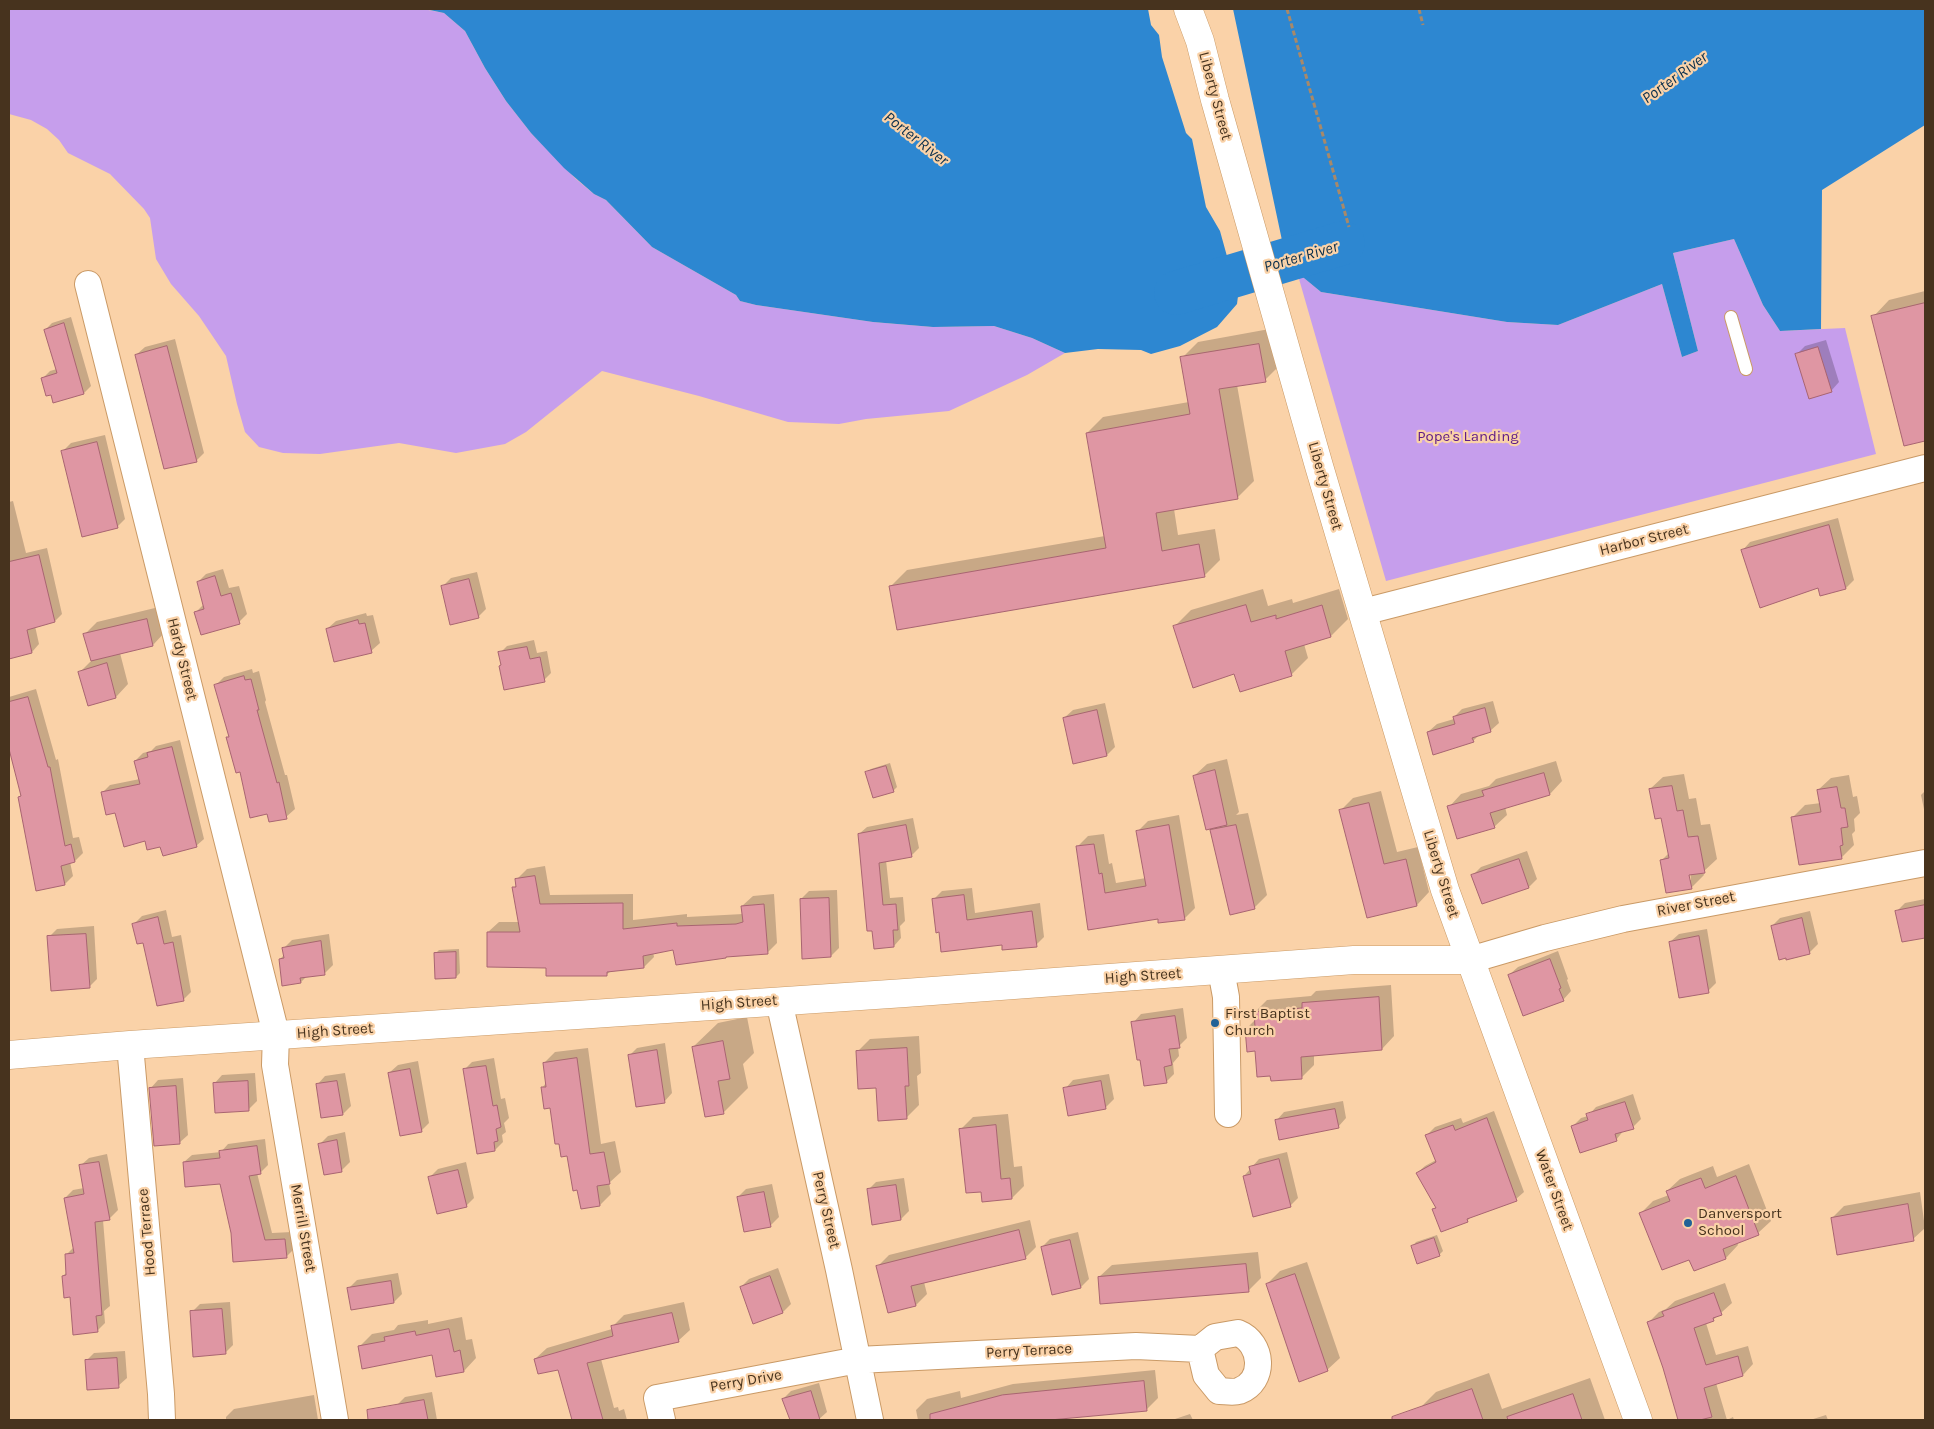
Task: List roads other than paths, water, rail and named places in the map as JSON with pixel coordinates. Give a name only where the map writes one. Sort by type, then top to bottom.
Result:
[{"type":"main road","name":"Liberty Street","points":[[1188,9],[1200,41],[1283,337],[1445,890],[1470,960]]},
{"type":"main road","name":"High Street","points":[[9,1055],[276,1034],[779,1001],[1354,960],[1470,960]]},
{"type":"main road","name":"Water Street","points":[[1470,960],[1638,1420]]},
{"type":"street","name":"Hardy Street","points":[[88,284],[276,1034]]},
{"type":"street","name":"Harbor Street","points":[[1363,612],[1925,468]]},
{"type":"street","name":"River Street","points":[[1470,960],[1545,938],[1623,919],[1925,863]]},
{"type":"street","points":[[1221,970],[1226,997],[1228,1114]]},
{"type":"street","name":"Perry Street","points":[[779,1001],[870,1420]]},
{"type":"street","name":"Merrill Street","points":[[276,1034],[275,1065],[335,1420]]},
{"type":"street","name":"Hood Terrace","points":[[130,1045],[162,1420]]},
{"type":"street","name":"Perry Terrace","points":[[858,1360],[1136,1346],[1200,1349]]},
{"type":"street","name":"Perry Drive","points":[[662,1420],[657,1398],[858,1360]]},
{"type":"lane","points":[[1731,317],[1746,369]]},
{"type":"water","points":[[425,9],[1148,9],[1151,25],[1159,35],[1162,57],[1186,133],[1192,139],[1206,207],[1220,231],[1238,296],[1237,304],[1217,327],[1180,346],[1151,354],[1141,350],[1098,349],[1065,353],[1032,338],[994,326],[933,327],[873,322],[740,301],[736,295],[652,247],[606,200],[594,194],[564,168],[531,133],[506,101],[465,31],[444,13]]},
{"type":"water","points":[[1233,9],[1925,9],[1925,125],[1822,190],[1821,329],[1780,331],[1763,305],[1734,239],[1673,253],[1698,351],[1682,357],[1662,284],[1558,325],[1507,322],[1321,292],[1287,264]]},
{"type":"waterway","name":"Porter River","points":[[1176,293],[1343,243]]},
{"type":"place","name":"First Baptist Church","points":[[1215,1023]]},
{"type":"place","name":"Danversport School","points":[[1688,1223]]},
{"type":"park label","name":"Pope's Landing","points":[[1468,437]]}]
